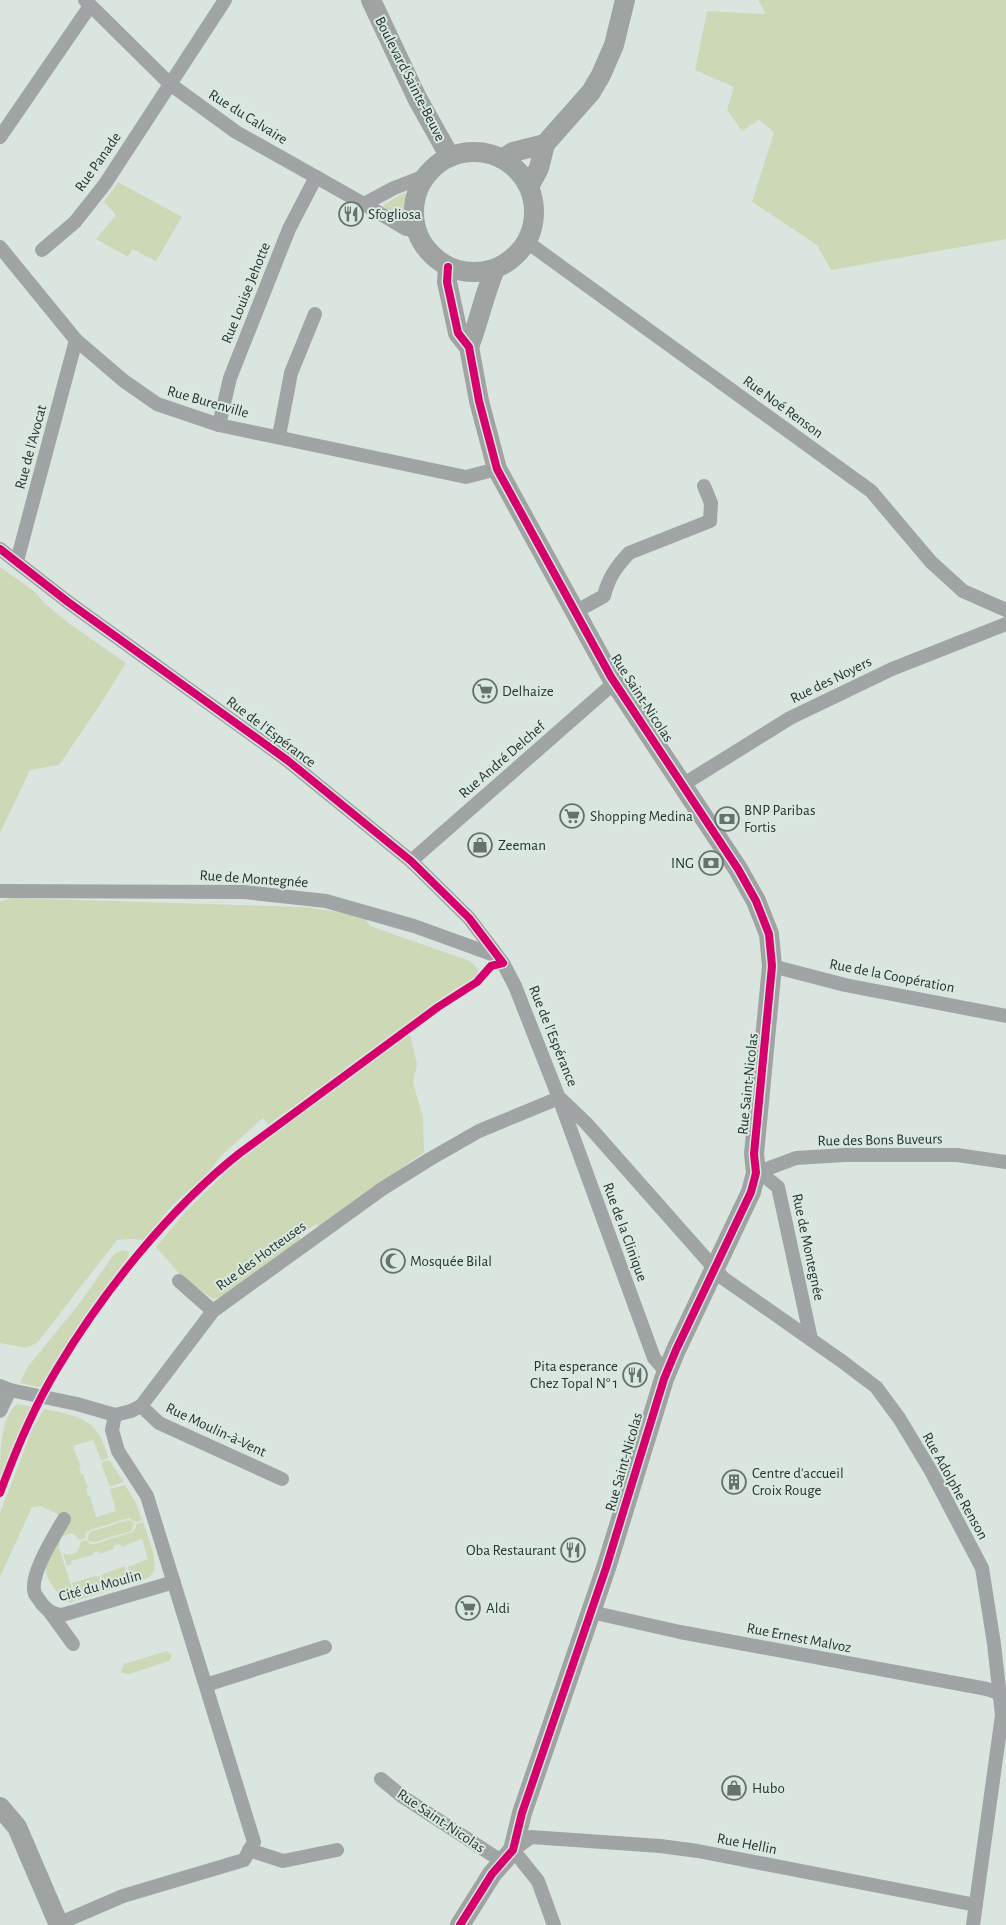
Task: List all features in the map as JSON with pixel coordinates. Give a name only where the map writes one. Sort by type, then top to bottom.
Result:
[{"type":"street","name":"Rue Panade","points":[[42,250],[75,222],[105,184],[225,0]]},
{"type":"street","name":"Boulevard Sainte-Beuve","points":[[371,0],[417,98],[450,157]]},
{"type":"street","points":[[529,187],[538,168],[545,144],[591,92],[596,83],[614,45],[625,0]]},
{"type":"street","name":"Rue du Calvaire","points":[[87,3],[170,84],[236,132],[406,229],[416,231]]},
{"type":"street","points":[[0,137],[87,3]]},
{"type":"street","points":[[502,159],[513,152],[545,144]]},
{"type":"street","points":[[467,152],[485,153],[502,159],[518,171],[529,187],[534,205],[534,215],[527,242],[508,263],[495,269],[471,273],[448,267],[428,252],[416,231],[413,212],[416,193],[425,176],[436,165],[450,157],[467,152]]},
{"type":"street","points":[[364,204],[394,188],[425,176]]},
{"type":"street","name":"Rue Louise Jehotte","points":[[219,425],[230,378],[290,229],[316,177]]},
{"type":"street","name":"Rue Noé Renson","points":[[527,242],[872,491],[931,562],[962,592],[1006,610]]},
{"type":"street","name":"Rue Burenville","points":[[0,247],[76,340],[124,381],[157,404],[219,425],[279,436],[466,477],[497,469]]},
{"type":"street","name":"Rue Saint-Nicolas","points":[[448,267],[447,282],[458,333],[469,347],[479,401],[497,469],[614,683],[750,889],[769,934],[772,966],[754,1154],[756,1173],[751,1192],[666,1373],[651,1416],[606,1568],[508,1856],[492,1874],[460,1925]]},
{"type":"street","name":"Rue Saint-Nicolas","points":[[469,347],[476,330],[487,287],[495,269]]},
{"type":"street","points":[[279,436],[291,373],[314,314]]},
{"type":"street","name":"Rue de l'Avocat","points":[[17,561],[76,340]]},
{"type":"street","points":[[575,612],[604,596],[607,581],[619,563],[629,553],[710,520],[711,503],[704,486]]},
{"type":"street","name":"Rue de l'Espérance","points":[[0,549],[68,602],[287,760],[411,861],[469,918],[497,956],[515,986],[559,1098],[586,1123],[714,1269]]},
{"type":"street","name":"Rue des Noyers","points":[[683,789],[692,779],[790,718],[892,669],[1006,624]]},
{"type":"street","name":"Rue André Delchef","points":[[411,861],[614,683]]},
{"type":"street","name":"Rue de Montegnée","points":[[0,890],[244,892],[326,901],[414,926],[497,956]]},
{"type":"street","name":"Rue de la Coopération","points":[[772,966],[845,985],[1006,1016]]},
{"type":"street","name":"Rue des Hotteuses","points":[[141,1406],[212,1311],[382,1189],[430,1159],[479,1132],[559,1098]]},
{"type":"street","name":"Rue de la Clinique","points":[[559,1098],[654,1358],[666,1373]]},
{"type":"street","name":"Rue des Bons Buveurs","points":[[756,1173],[796,1158],[845,1155],[957,1155],[1006,1162]]},
{"type":"street","name":"Rue de Montegnée","points":[[756,1173],[778,1187],[810,1339]]},
{"type":"street","name":"Rue Adolphe Renson","points":[[714,1269],[723,1278],[876,1387],[899,1418],[926,1464],[982,1568],[1000,1642],[1003,1695],[1002,1715],[973,1925]]},
{"type":"street","points":[[179,1281],[212,1311]]},
{"type":"street","points":[[0,1411],[5,1388],[77,1404],[115,1415],[141,1406]]},
{"type":"street","name":"Rue Moulin-à-Vent","points":[[141,1406],[159,1423],[282,1479]]},
{"type":"street","points":[[0,1807],[17,1827],[58,1924],[123,1896],[244,1860],[254,1842],[147,1496],[118,1451],[112,1430],[115,1415]]},
{"type":"street","name":"Cité du Moulin","points":[[64,1519],[37,1570],[34,1582],[35,1594],[49,1611],[54,1614],[62,1615],[174,1582]]},
{"type":"street","points":[[49,1611],[73,1644]]},
{"type":"street","name":"Rue Ernest Malvoz","points":[[591,1612],[680,1632],[987,1689],[1003,1695]]},
{"type":"street","points":[[206,1685],[326,1647]]},
{"type":"street","name":"Rue Saint-Nicolas","points":[[380,1780],[403,1797],[508,1856]]},
{"type":"street","name":"Rue Hellin","points":[[508,1856],[531,1837],[660,1846],[698,1851],[976,1905]]},
{"type":"street","points":[[250,1850],[283,1860],[336,1850]]},
{"type":"street","points":[[508,1856],[538,1881],[554,1925]]},
{"type":"green space","points":[[758,0],[1006,0],[1006,239],[831,270],[817,245],[752,202],[774,132],[759,120],[742,131],[727,110],[734,87],[695,70],[707,11],[766,14]]},
{"type":"green space","points":[[118,182],[182,217],[156,261],[132,249],[128,257],[96,239],[116,215],[104,202]]},
{"type":"green space","points":[[404,193],[408,197],[406,215],[402,218],[386,209],[383,205]]},
{"type":"green space","points":[[0,567],[35,592],[44,603],[71,625],[126,663],[59,765],[30,770],[0,833]]},
{"type":"green space","points":[[11,898],[302,907],[363,915],[370,926],[470,961],[478,969],[477,976],[469,984],[363,1056],[268,1125],[263,1118],[222,1155],[208,1173],[173,1205],[143,1240],[117,1240],[37,1343],[26,1348],[0,1343],[0,902]]},
{"type":"green space","points":[[410,1034],[417,1064],[413,1083],[423,1117],[424,1152],[319,1227],[316,1224],[299,1236],[301,1240],[224,1296],[213,1299],[182,1277],[156,1247],[187,1210],[230,1168],[280,1128]]},
{"type":"green space","points":[[123,1250],[129,1252],[128,1257],[89,1310],[43,1388],[20,1383],[27,1368],[82,1300],[114,1254]]},
{"type":"green space","points":[[17,1404],[33,1407],[0,1479],[4,1428],[11,1410]]},
{"type":"green space","points":[[44,1409],[77,1417],[93,1427],[99,1434],[108,1458],[101,1460],[93,1440],[73,1446],[96,1517],[116,1511],[110,1489],[125,1485],[136,1503],[142,1520],[136,1522],[129,1518],[90,1530],[86,1533],[85,1538],[79,1540],[71,1533],[61,1537],[59,1548],[76,1600],[70,1603],[55,1590],[46,1572],[48,1552],[59,1515],[41,1506],[32,1507],[0,1577],[0,1513],[32,1430]]},
{"type":"green space","points":[[109,1460],[124,1482],[110,1487],[102,1466],[102,1462]]},
{"type":"green space","points":[[128,1520],[134,1524],[131,1531],[95,1542],[87,1539],[90,1532]]},
{"type":"green space","points":[[143,1522],[155,1564],[154,1570],[147,1578],[133,1583],[128,1567],[148,1559],[142,1539],[121,1547],[120,1544],[113,1546],[114,1549],[100,1554],[99,1551],[93,1553],[93,1555],[71,1561],[72,1564],[67,1566],[63,1553],[70,1555],[75,1553],[79,1549],[80,1542],[86,1540],[90,1544],[95,1544],[132,1532],[136,1528],[136,1524]]},
{"type":"green space","points":[[125,1567],[130,1583],[106,1591],[101,1575]]},
{"type":"green space","points":[[99,1576],[104,1592],[78,1600],[72,1583]]},
{"type":"green space","points":[[167,1651],[172,1655],[169,1661],[129,1674],[121,1671],[124,1664]]},
{"type":"cycle path","points":[[448,267],[447,282],[458,333],[469,347],[479,401],[497,469],[611,677],[738,869],[756,901],[769,934],[772,966],[754,1154],[756,1173],[751,1192],[664,1379],[606,1568],[522,1813],[513,1850],[492,1874],[460,1925]]},
{"type":"cycle path","points":[[0,549],[68,602],[287,760],[411,861],[469,918],[503,963],[491,966],[477,982],[438,1007],[240,1153],[188,1199],[163,1225],[95,1310],[57,1369],[40,1399],[0,1493]]},
{"type":"place","name":"Sfogliosa","points":[[351,214]]},
{"type":"place","name":"Delhaize","points":[[485,691]]},
{"type":"place","name":"Shopping Medina","points":[[572,816]]},
{"type":"place","name":"BNP Paribas Fortis","points":[[727,819]]},
{"type":"place","name":"Zeeman","points":[[480,845]]},
{"type":"place","name":"ING","points":[[711,863]]},
{"type":"place","name":"Mosquée Bilal","points":[[393,1261]]},
{"type":"place","name":"Pita esperance Chez Topal N° 1","points":[[635,1375]]},
{"type":"place","name":"Centre d'accueil Croix Rouge","points":[[734,1482]]},
{"type":"place","name":"Oba Restaurant","points":[[573,1550]]},
{"type":"place","name":"Aldi","points":[[468,1608]]},
{"type":"place","name":"Hubo","points":[[734,1788]]}]
